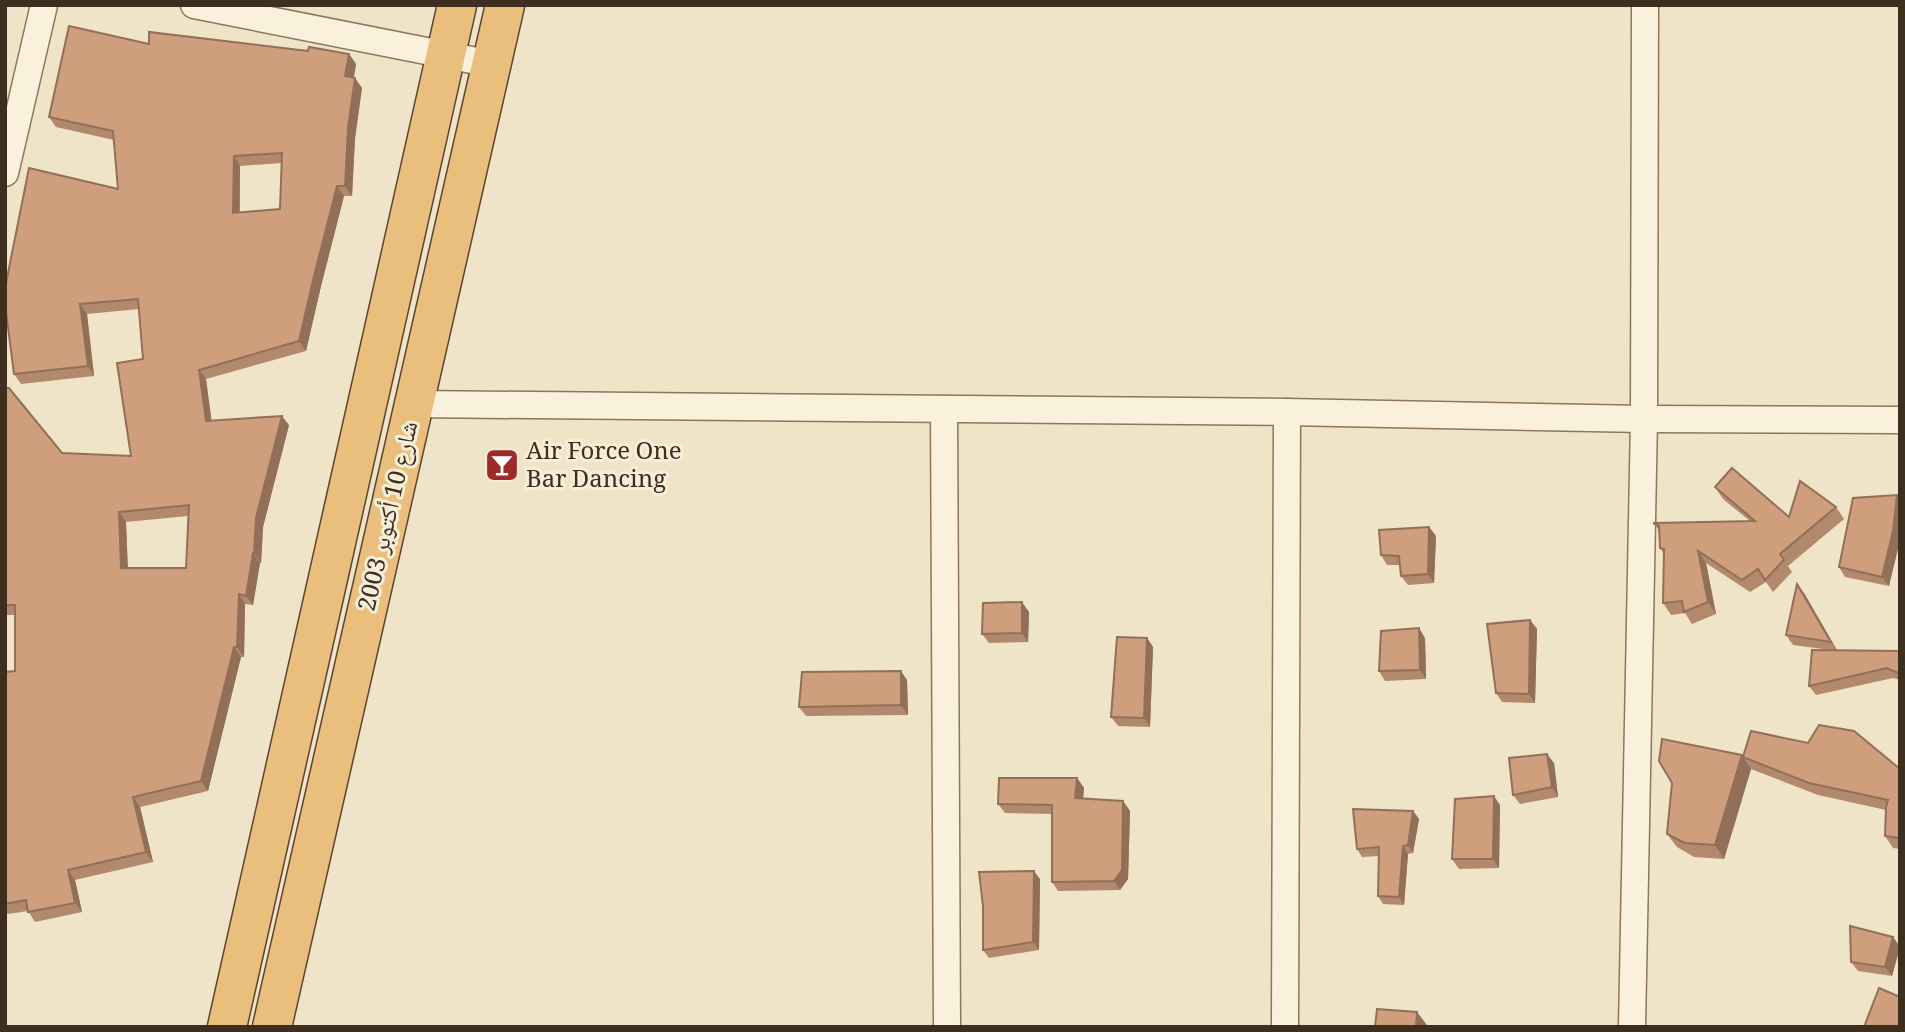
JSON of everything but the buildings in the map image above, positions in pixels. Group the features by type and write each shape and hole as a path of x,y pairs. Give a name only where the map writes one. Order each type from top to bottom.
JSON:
{"highway":[{"name":"شارع 10 أكتوبر 2003","path":"227,1027 457,5"},
{"name":"شارع 10 أكتوبر 2003","path":"272,1027 505,5"}],"street":[{"path":"5,173 44,5"},
{"path":"194,5 492,64"},
{"path":"1632,1027 1644,419 1645,5"},
{"path":"414,404 1900,421"},
{"path":"944,409 947,1027"},
{"path":"1285,1027 1287,412"}],"place":[{"name":"Air Force One Bar Dancing","path":"502,465"}]}
